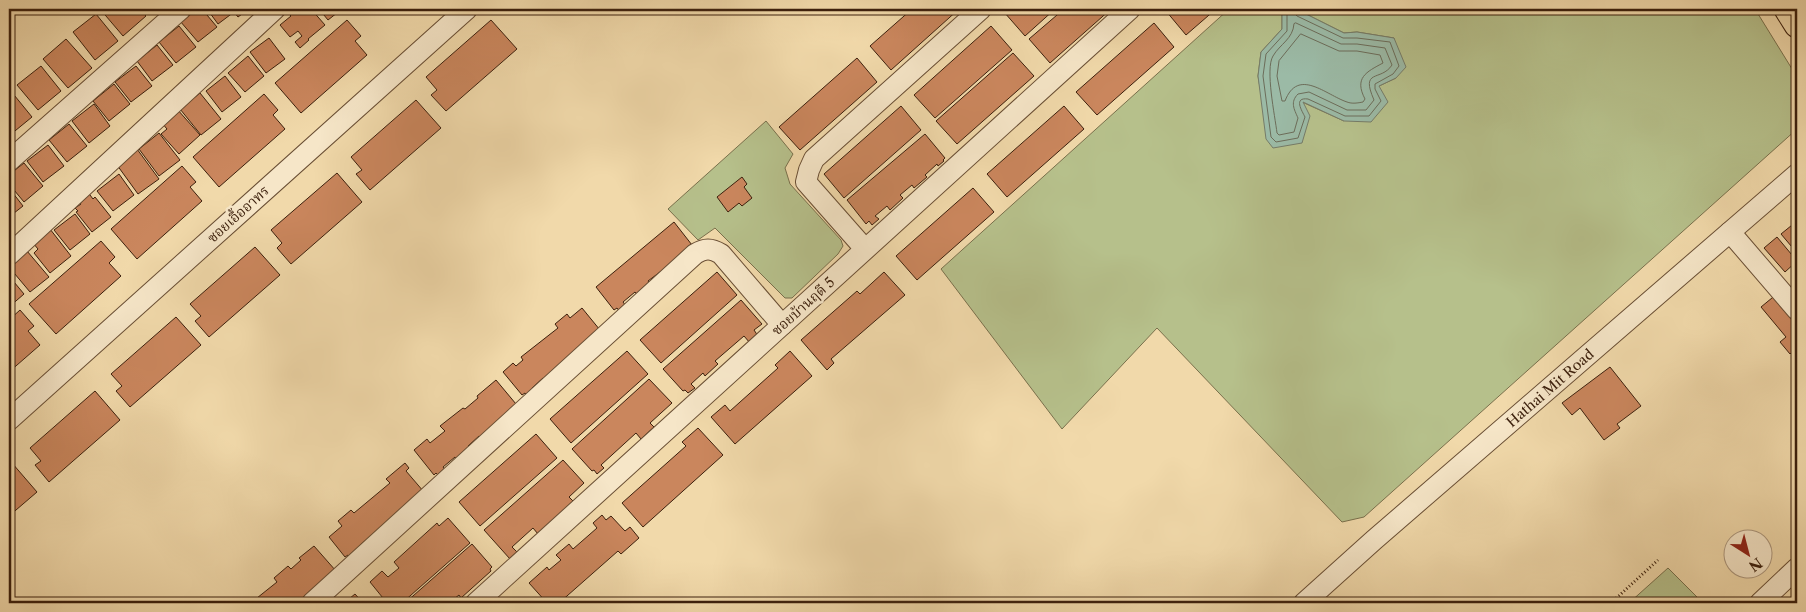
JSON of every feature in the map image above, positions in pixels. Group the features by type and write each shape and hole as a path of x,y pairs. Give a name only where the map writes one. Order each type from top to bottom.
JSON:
{"main road":[{"path":"1787,9 1797,25"}],"street":[{"path":"9,161 181,9"},
{"path":"9,256 276,9"},
{"name":"ซอยเอื้ออาทร","path":"9,420 467,9"},
{"path":"865,249 806,182 814,158 981,9"},
{"name":"ซอยบ้านฤดี 5","path":"476,603 1130,9"},
{"name":"Hathai Mit Road","path":"1304,603 1374,540 1730,232 1794,184"},
{"path":"1730,232 1797,310"},
{"path":"312,603 695,254 703,250 712,249 721,254 782,324"},
{"path":"1760,603 1797,568"}],"path":[{"path":"1611,603 1658,560"}],"green space":[{"path":"1229,9 1282,9 1282,29 1261,52 1258,76 1263,105 1302,102 1344,121 1379,86 1396,78 1394,38 1357,32 1344,33 1296,9 1755,9 1797,77 1797,129 1364,517 1342,522 1157,328 1062,429 941,269"},
{"path":"766,121 793,154 785,168 790,184 841,240 843,246 838,254 792,298 785,298 715,228 698,240 668,209"},
{"path":"1668,568 1703,603 1629,603"}],"water":[{"path":"1282,9 1296,9 1344,33 1357,32 1394,38 1406,67 1396,78 1379,86 1388,102 1371,122 1344,121 1303,102 1310,116 1302,143 1273,148 1266,139 1258,76 1261,52 1282,29"}],"building":[{"path":"100,9 139,9 146,16 123,36"},
{"path":"196,9 202,9 217,27 198,42 180,21"},
{"path":"207,9 245,9 246,11 238,17 234,12 218,24"},
{"path":"289,9 311,9 325,25 300,48 295,42 302,36 298,31 290,37 280,25 291,16 286,11"},
{"path":"319,9 342,9 328,20"},
{"path":"912,9 959,9 891,70 870,46"},
{"path":"1008,9 1055,9 1025,36 1004,12"},
{"path":"1064,9 1111,9 1050,63 1029,39"},
{"path":"1168,9 1216,9 1186,35 1166,11"},
{"path":"96,14 118,41 95,60 73,32"},
{"path":"347,20 361,36 355,41 367,55 301,113 275,83"},
{"path":"491,20 517,49 446,111 431,95 437,90 426,77"},
{"path":"1154,23 1174,47 1097,115 1076,92"},
{"path":"179,26 196,47 176,63 159,42"},
{"path":"991,26 1012,50 935,118 914,95"},
{"path":"269,38 285,59 266,73 250,52"},
{"path":"66,39 92,68 68,88 43,59"},
{"path":"157,45 173,65 152,81 137,61"},
{"path":"1013,53 1034,76 957,144 936,121"},
{"path":"248,56 264,76 245,92 228,73"},
{"path":"857,58 877,82 800,150 779,127"},
{"path":"41,66 61,91 38,110 17,85"},
{"path":"136,66 152,86 131,102 115,82"},
{"path":"225,76 241,97 222,112 206,91"},
{"path":"114,84 130,104 109,121 93,101"},
{"path":"10,90 32,117 10,135 9,92"},
{"path":"200,93 221,119 201,135 180,109"},
{"path":"264,94 278,110 273,115 285,129 219,187 193,157"},
{"path":"416,100 441,128 370,190 356,174 362,170 351,157"},
{"path":"94,104 110,126 89,143 72,121"},
{"path":"901,106 921,130 844,198 824,174"},
{"path":"1064,106 1084,129 1007,197 987,174"},
{"path":"177,109 200,135 179,154 161,134 167,129 162,123"},
{"path":"69,124 87,146 67,162 49,140"},
{"path":"159,133 180,160 159,176 139,149"},
{"path":"925,134 945,158 944,161 938,166 937,164 925,175 927,177 914,188 912,185 900,195 903,198 890,210 887,206 875,216 879,219 872,225 869,221 866,224 847,200"},
{"path":"48,145 64,166 43,182 27,161"},
{"path":"137,149 159,179 138,194 117,165"},
{"path":"24,163 43,186 24,202 9,184 9,181 14,178 10,174"},
{"path":"182,166 196,182 190,187 202,201 137,259 111,229"},
{"path":"337,173 362,202 291,264 277,248 282,243 271,230"},
{"path":"119,174 134,195 113,211 97,191"},
{"path":"742,177 747,184 744,187 752,198 742,206 739,203 728,212 717,197"},
{"path":"9,188 23,206 9,217"},
{"path":"973,188 994,212 917,280 896,256"},
{"path":"87,191 93,199 95,197 111,217 92,232 75,208 81,204 77,199"},
{"path":"75,214 90,234 70,250 54,230"},
{"path":"1797,221 1797,253 1781,234"},
{"path":"674,222 692,245 662,275 660,272 648,281 651,285 638,296 635,292 623,302 626,306 620,312 617,308 614,310 596,287"},
{"path":"50,229 71,256 50,273 34,253 38,249 33,243"},
{"path":"1777,237 1797,261 1785,272 1764,248"},
{"path":"101,241 115,257 109,263 121,276 56,334 29,304"},
{"path":"255,247 280,275 209,337 195,321 201,316 190,304"},
{"path":"27,251 49,277 30,292 9,267"},
{"path":"717,272 737,295 661,363 640,340"},
{"path":"884,272 905,295 831,359 834,363 827,370 801,340 857,291 860,294"},
{"path":"9,276 24,294 9,307"},
{"path":"1778,293 1797,317 1797,347 1790,354 1780,342 1786,337 1761,307"},
{"path":"741,300 762,324 754,330 758,336 750,343 744,336 715,361 718,364 705,376 703,373 691,384 695,388 688,393 685,390 683,391 663,369"},
{"path":"582,308 600,330 546,381 543,378 532,388 535,392 528,397 525,393 522,395 503,372 513,363 516,366 523,360 521,357 558,328 555,324 567,314 570,318"},
{"path":"20,310 34,326 28,331 40,345 9,372 9,320"},
{"path":"176,317 201,345 130,407 116,391 122,386 111,374"},
{"path":"627,351 648,374 571,443 550,419"},
{"path":"790,351 812,376 735,444 711,417 725,405 730,411 778,368 775,365"},
{"path":"1610,367 1641,406 1617,424 1620,428 1604,440 1580,408 1572,415 1562,403"},
{"path":"649,379 672,403 650,423 654,427 641,439 636,433 601,465 604,468 597,474 572,449"},
{"path":"496,380 521,410 482,439 479,436 468,446 471,449 457,460 455,457 443,467 446,471 439,476 436,473 434,475 414,450 427,439 430,443 445,431 440,426 463,408 465,409"},
{"path":"95,391 120,420 49,482 35,465 41,461 30,448"},
{"path":"698,428 723,455 643,527 622,503 686,446 682,442"},
{"path":"536,434 557,458 480,526 459,502"},
{"path":"563,460 584,483 569,497 574,502 538,534 533,528 512,547 517,552 510,559 484,530"},
{"path":"12,463 37,492 9,516 9,466"},
{"path":"405,463 409,468 406,471 424,492 369,543 366,540 355,550 358,554 351,559 348,555 345,557 329,537 342,526 338,521 351,510 354,513 390,483 386,479"},
{"path":"602,515 606,520 611,516 625,531 630,527 639,538 621,554 618,551 559,603 547,603 529,583 547,567 549,570 561,560 556,555 569,544 573,549 597,528 593,523"},
{"path":"448,518 470,543 402,603 387,603 370,582 382,571 388,577 399,568 394,562 437,523 439,526"},
{"path":"472,544 492,567 491,571 461,598 459,595 449,603 405,603"},
{"path":"314,546 336,571 305,601 303,598 296,603 249,603 277,582 274,578 288,566 291,569 301,560 299,558"},
{"path":"355,594 363,603 344,603"}]}
